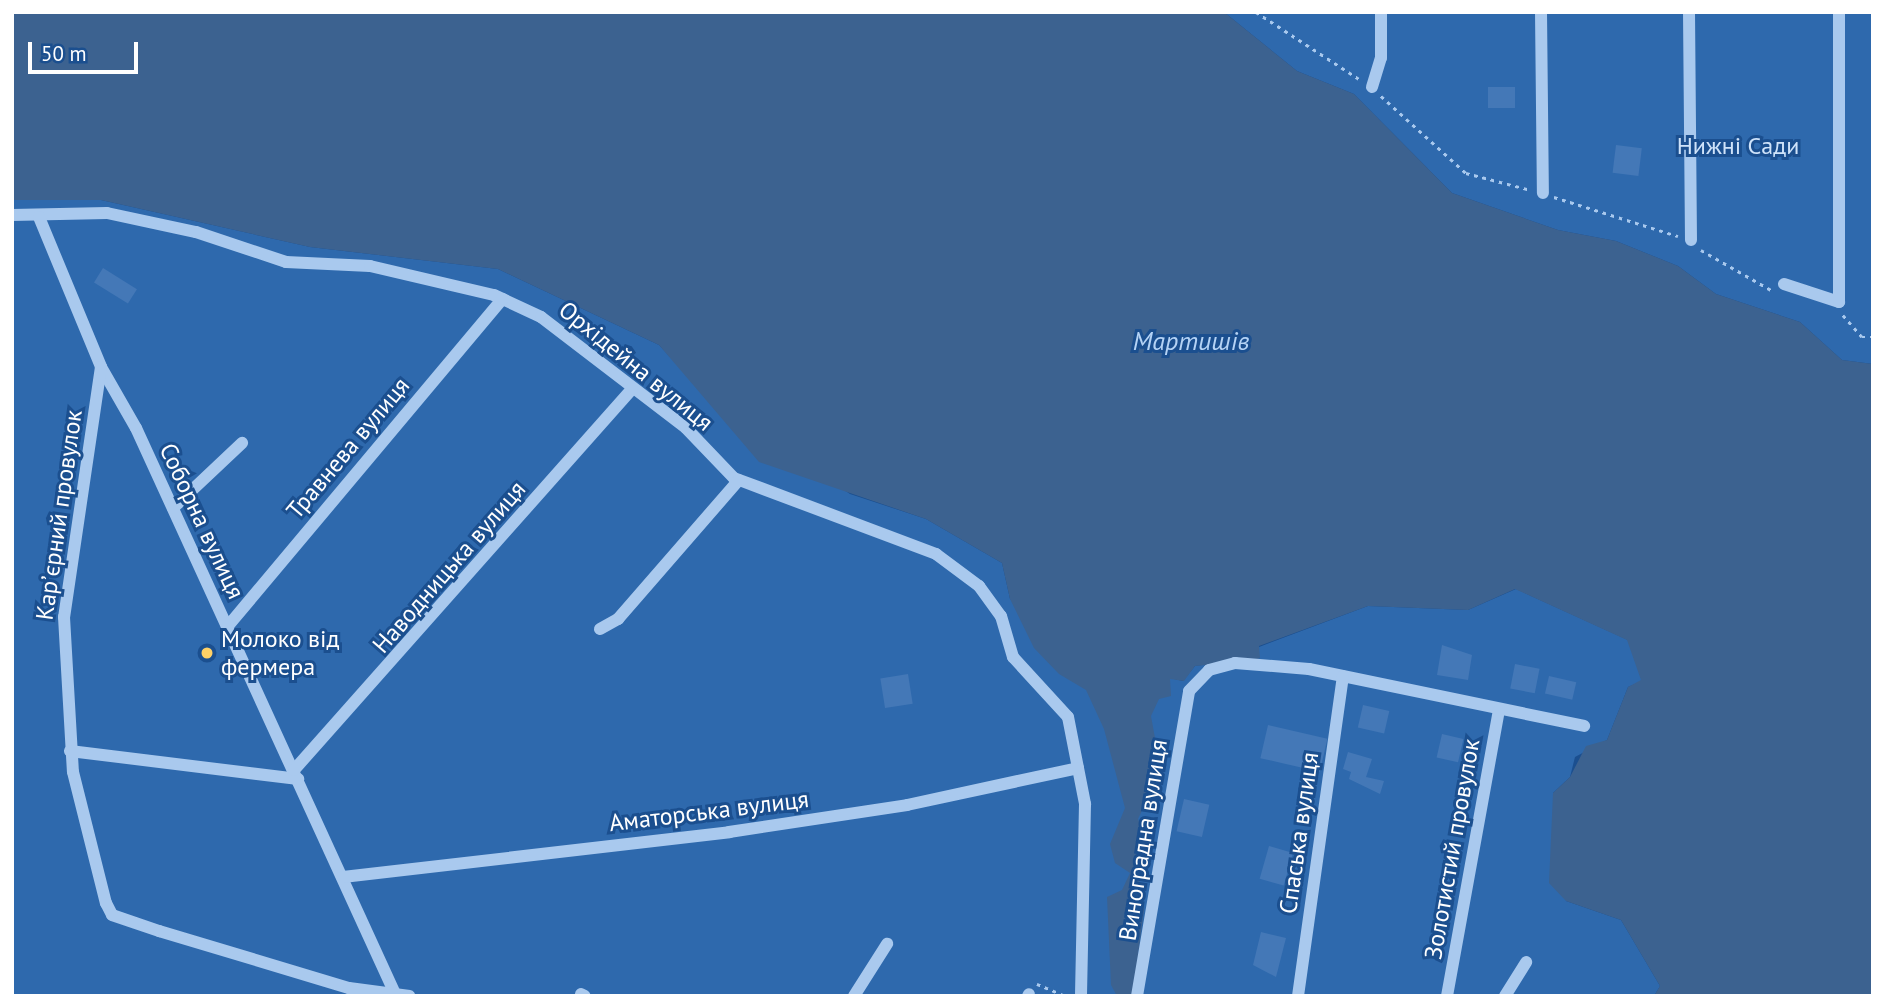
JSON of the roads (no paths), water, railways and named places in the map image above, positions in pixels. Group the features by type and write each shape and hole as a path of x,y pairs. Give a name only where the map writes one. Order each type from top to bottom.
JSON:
{"street":[{"path":"1372,87 1381,58 1381,12"},
{"path":"1541,12 1543,193"},
{"path":"1689,12 1691,240"},
{"path":"1784,284 1839,302 1839,12"},
{"name":"Орхідейна вулиця","path":"12,215 39,217 107,213 196,232 286,262 370,266 502,299 541,317 686,428 739,480 936,554 979,586 1001,616 1013,657 1068,717 1085,804 1081,996"},
{"name":"Соборна вулиця","path":"39,217 101,367 173,508 343,877 401,995"},
{"name":"Травнева вулиця","path":"228,626 502,299"},
{"name":"Карʼєрний провулок","path":"101,367 64,617 70,751 112,915 349,988 401,995"},
{"name":"Наводницька вулиця","path":"296,774 632,389"},
{"path":"173,508 242,443"},
{"path":"600,629 618,618 739,480"},
{"name":"Виноградна вулиця","path":"1137,996 1189,691 1209,670 1235,663 1343,676"},
{"path":"1343,676 1584,726"},
{"name":"Спаська вулиця","path":"1298,996 1343,676"},
{"name":"Золотистий провулок","path":"1447,996 1499,710"},
{"path":"70,751 296,774"},
{"name":"Аматорська вулиця","path":"343,877 729,832 907,805 1078,768"},
{"path":"854,996 887,944"},
{"path":"1506,996 1526,962"}],"water":[{"name":"Мартишів","path":"12,12 1224,12 1297,71 1354,94 1452,193 1558,230 1616,241 1678,266 1716,294 1800,322 1842,360 1873,364 1873,996 1654,996 1660,986 1621,920 1566,901 1549,883 1553,793 1570,777 1586,746 1607,740 1628,687 1641,680 1627,640 1515,589 1468,610 1368,606 1259,646 1260,658 1252,661 1195,666 1184,681 1170,679 1171,696 1159,699 1151,716 1161,771 1138,819 1148,842 1136,860 1144,910 1133,994 1117,996 1111,985 1107,897 1122,890 1130,873 1115,863 1110,844 1125,808 1104,729 1086,690 1059,674 1034,648 1010,599 1002,563 926,519 759,462 659,345 498,269 310,247 101,200 12,200"}],"place":[{"name":"Молоко від фермера","path":"207,653"}],"park label":[{"name":"Нижні Сади","path":"1738,146"}]}
